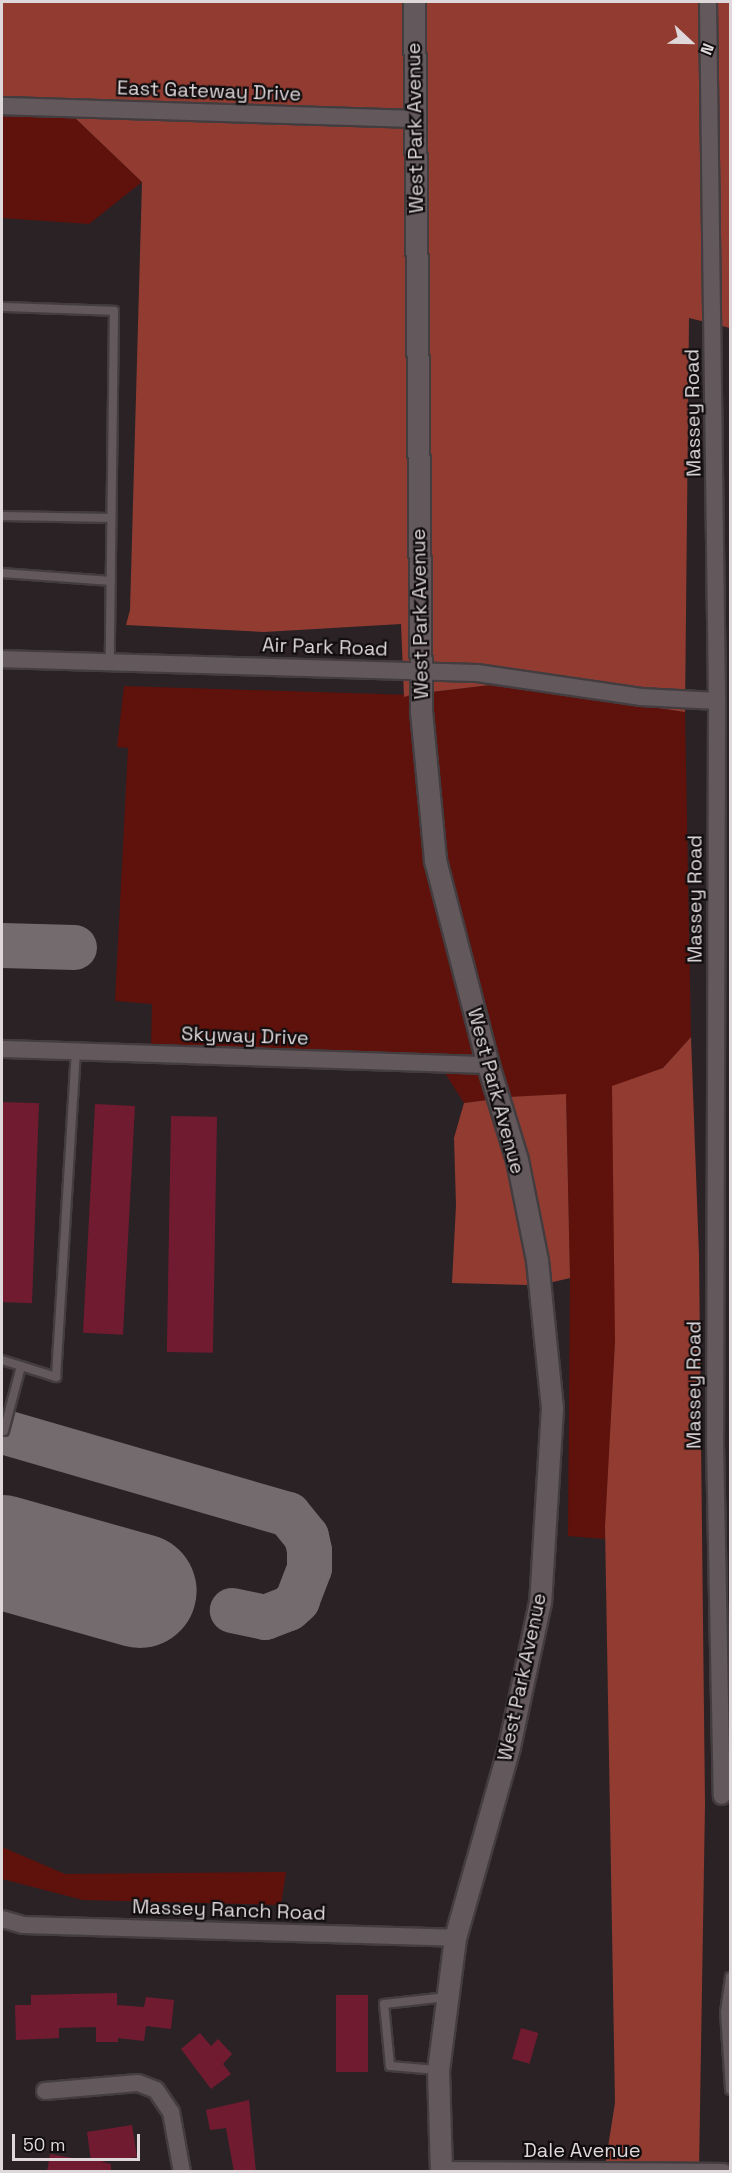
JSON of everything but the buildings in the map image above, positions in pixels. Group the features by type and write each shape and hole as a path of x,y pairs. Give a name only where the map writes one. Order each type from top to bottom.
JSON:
{"street":[{"name":"West Park Avenue","path":"414,2 421,671 435,860 488,1065 517,1160 537,1260 552,1408 540,1602 508,1748 455,1938 438,2070 441,2171"},
{"name":"Massey Road","path":"708,2 723,1442 722,1796"},
{"name":"East Gateway Drive","path":"2,106 416,118"},
{"path":"713,368 730,373"},
{"name":"Air Park Road","path":"2,659 477,673 641,697 717,701"},
{"name":"Skyway Drive","path":"2,1049 488,1065"},
{"name":"Massey Ranch Road","path":"2,1919 24,1925 455,1938"},
{"path":"45,2091 138,2083 156,2090 171,2112 183,2172"},
{"name":"Dale Avenue","path":"441,2171 723,2172"}],"lane":[{"path":"2,307 114,311 110,662"},
{"path":"2,516 111,518"},
{"path":"2,573 111,581"},
{"path":"2,1360 56,1377 76,1051"},
{"path":"4,1431 21,1366"},
{"path":"730,1977 725,2012 730,2090"},
{"path":"438,2070 390,2066 384,2004 448,1997"}],"shaded area":[{"path":"2,2 404,2 411,695 404,697 401,624 264,632 126,625 130,610 142,182 73,116 2,113"},
{"path":"423,2 730,2 730,328 689,318 685,712 499,684 431,692"},
{"path":"2,113 73,116 142,182 89,224 2,218"},
{"path":"499,684 685,712 691,1037 663,1068 618,1085 615,1342 605,1539 568,1536 570,1278 566,1095 507,1097 445,859 431,692"},
{"path":"124,686 411,695 488,1100 464,1103 433,1054 151,1050 152,1004 115,1001 128,748 117,747"},
{"path":"691,1037 699,1256 705,1804 699,2171 604,2172 615,2103 605,1527 615,1342 612,1086 663,1068"},
{"path":"566,1094 570,1278 549,1283 507,1097"},
{"path":"488,1100 507,1162 530,1285 452,1283 456,1205 454,1138 464,1103"},
{"path":"2,1847 65,1874 286,1872 281,1905 83,1900 2,1879"}],"taxiway":[{"path":"2,945 74,947"},
{"path":"2,1431 288,1514 306,1536 309,1550 309,1568 297,1600 288,1608 265,1617 232,1610"}],"runway":[{"path":"2,1552 140,1591"}]}
